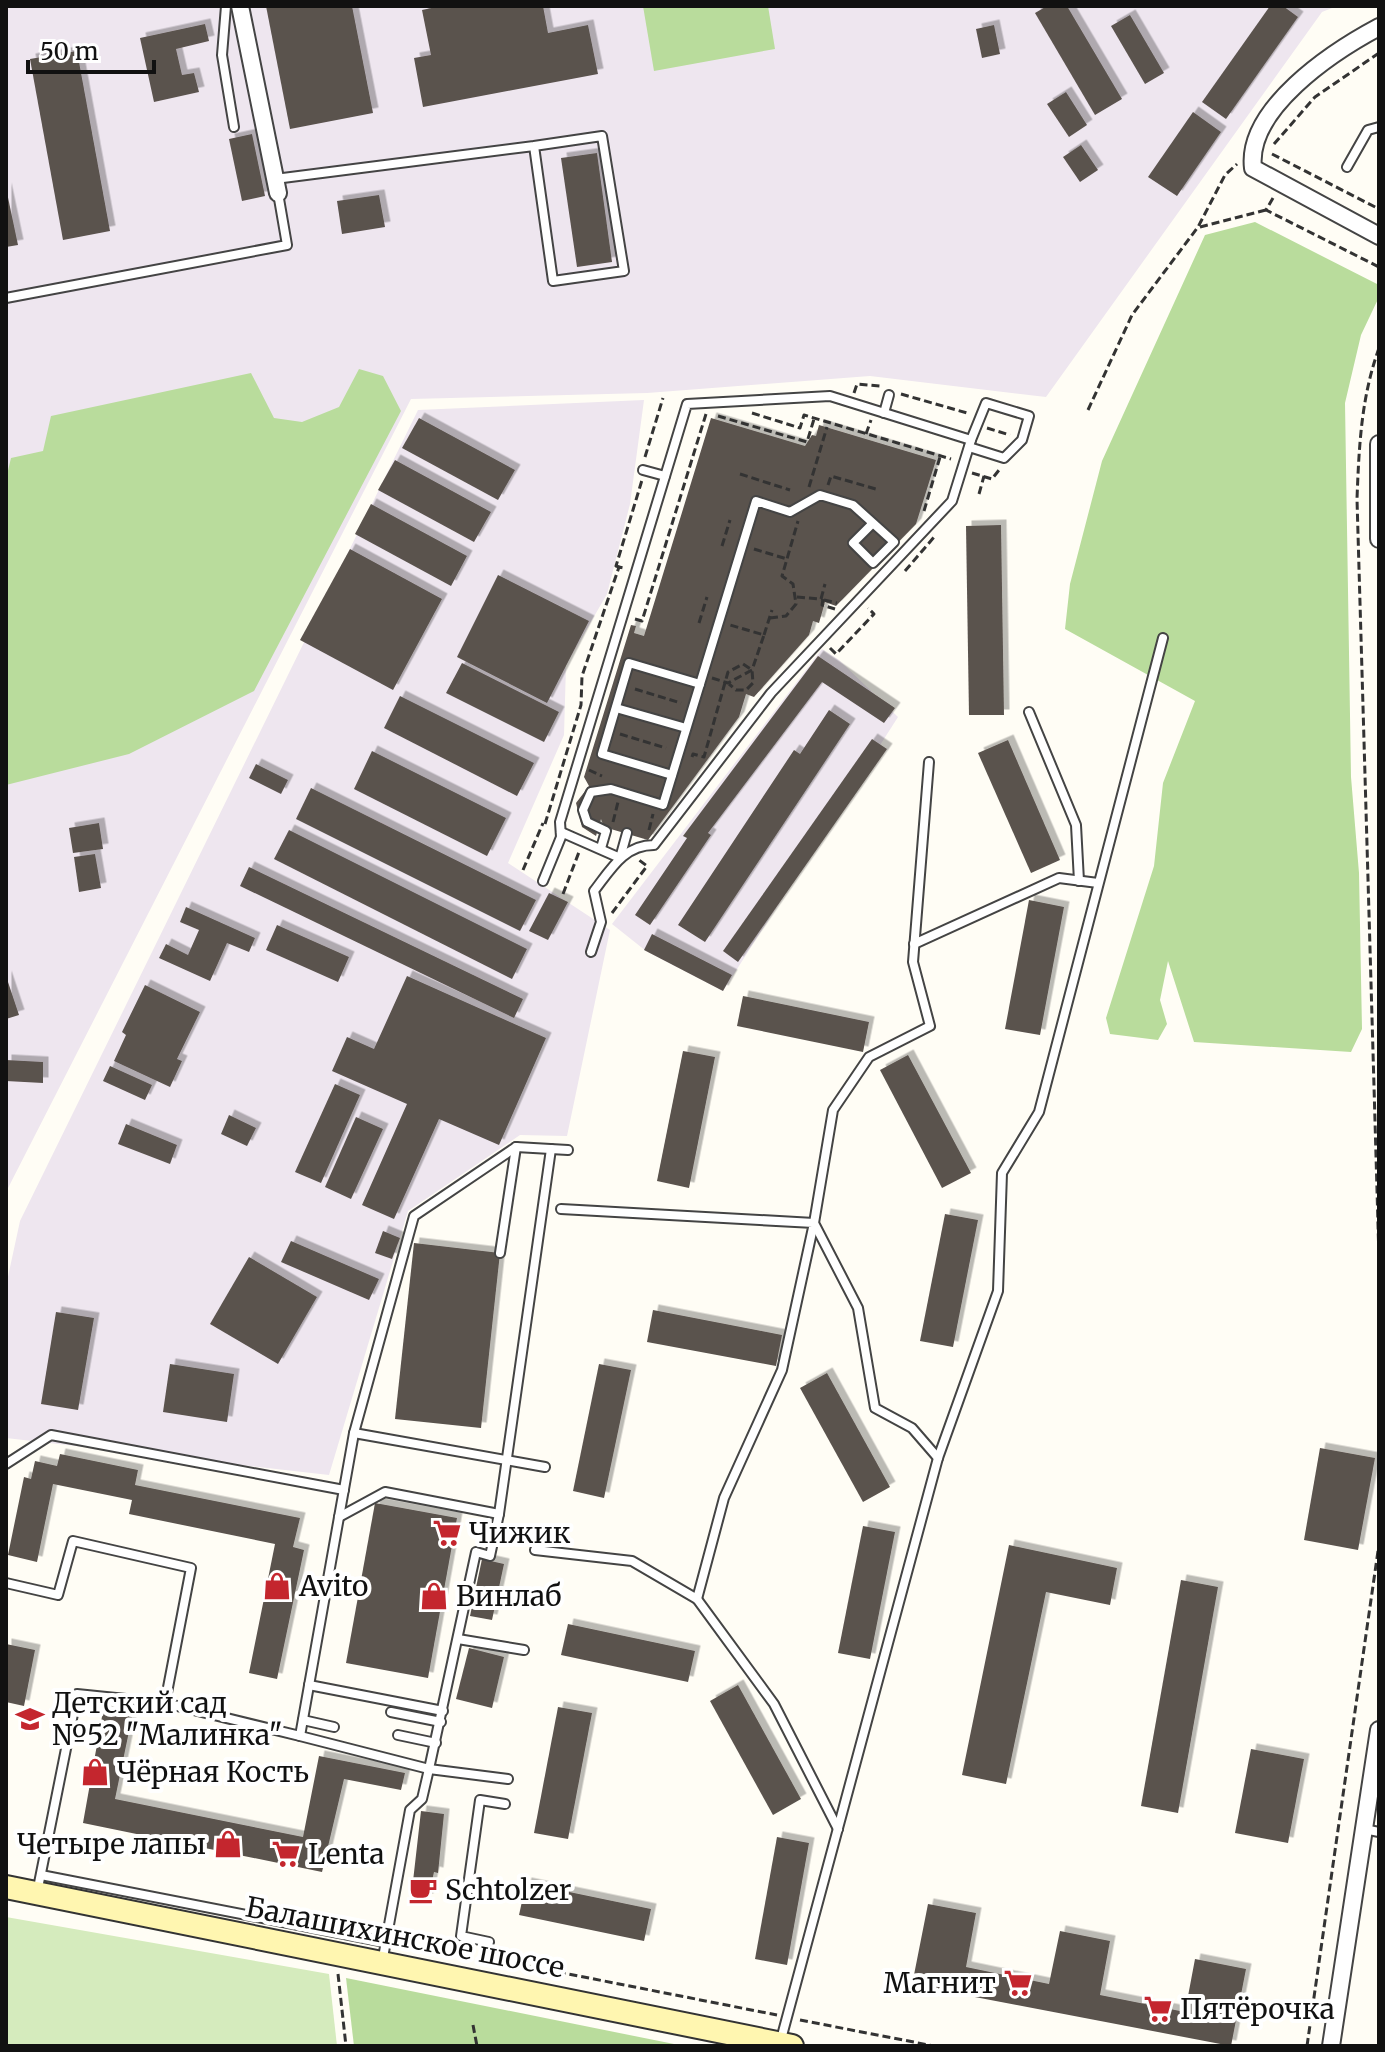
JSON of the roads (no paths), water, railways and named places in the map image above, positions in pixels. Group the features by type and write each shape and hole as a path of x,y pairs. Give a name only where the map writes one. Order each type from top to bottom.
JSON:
{"main road":[{"name":"Балашихинское шоссе","path":"6,1887 39,1884 338,1955 384,1953 786,2045"}],"street":[{"path":"240,6 276,186"},
{"path":"1379,27 1348,44 1297,86 1260,124 1251,150 1253,168 1379,236"},
{"path":"1379,444 1379,539"},
{"path":"1331,2046 1372,1830 1379,1730"}],"lane":[{"path":"226,6 222,55 234,127"},
{"path":"1347,167 1368,130 1379,127"},
{"path":"6,298 287,245 276,186 534,146 602,136 624,271 553,281 534,146"},
{"path":"884,413 894,394"},
{"path":"543,881 687,404 830,396 968,442 1004,458 1022,439 1029,416 986,403 968,442 952,501 771,693 654,845 636,845 620,858 594,891 601,922 591,952"},
{"path":"643,470 665,476"},
{"path":"601,848 606,831 587,822 583,810 591,792 611,789 663,805 756,501 790,512 824,496 853,505 873,523 894,542 873,563 853,543 873,523"},
{"path":"786,2045 787,2017 938,1458 998,1291 1002,1173 1039,1112 1163,638"},
{"path":"672,775 602,754 629,663 701,679"},
{"path":"616,708 686,728"},
{"path":"1029,712 1076,825 1079,881"},
{"path":"697,1599 724,1498 782,1370 814,1223 833,1110 869,1057 930,1026 913,962 929,762"},
{"path":"557,830 620,858"},
{"path":"620,858 626,830"},
{"path":"914,944 1059,878 1098,883"},
{"path":"500,1253 516,1147"},
{"path":"300,1736 354,1433 414,1216 516,1147 568,1150"},
{"path":"508,1779 429,1769 165,1703 77,1694 39,1884 384,1953 410,1810 422,1799 429,1769 441,1722 476,1552 490,1556 499,1514 551,1149"},
{"path":"561,1209 814,1223"},
{"path":"814,1223 858,1308 875,1408 912,1428 938,1458"},
{"path":"354,1433 545,1467"},
{"path":"6,1464 51,1435 344,1490"},
{"path":"339,1517 385,1492 499,1514"},
{"path":"6,1583 58,1595 73,1541 191,1568 165,1703"},
{"path":"535,1550 632,1561 697,1599 774,1704 838,1829"},
{"path":"458,1639 524,1650"},
{"path":"309,1685 443,1711"},
{"path":"391,1712 441,1722"},
{"path":"303,1720 334,1727"},
{"path":"398,1735 436,1743"},
{"path":"489,1942 461,1936 480,1800 505,1804"}],"place":[{"name":"Чижик","path":"447,1533"},
{"name":"Avito","path":"277,1586"},
{"name":"Винлаб","path":"434,1596"},
{"name":"Детский сад №52 \"Малинка\"","path":"30,1719"},
{"name":"Чёрная Кость","path":"95,1772"},
{"name":"Четыре лапы","path":"228,1844"},
{"name":"Lenta","path":"286,1854"},
{"name":"Schtolzer","path":"423,1890"},
{"name":"Магнит","path":"1018,1983"},
{"name":"Пятёрочка","path":"1158,2009"}]}
